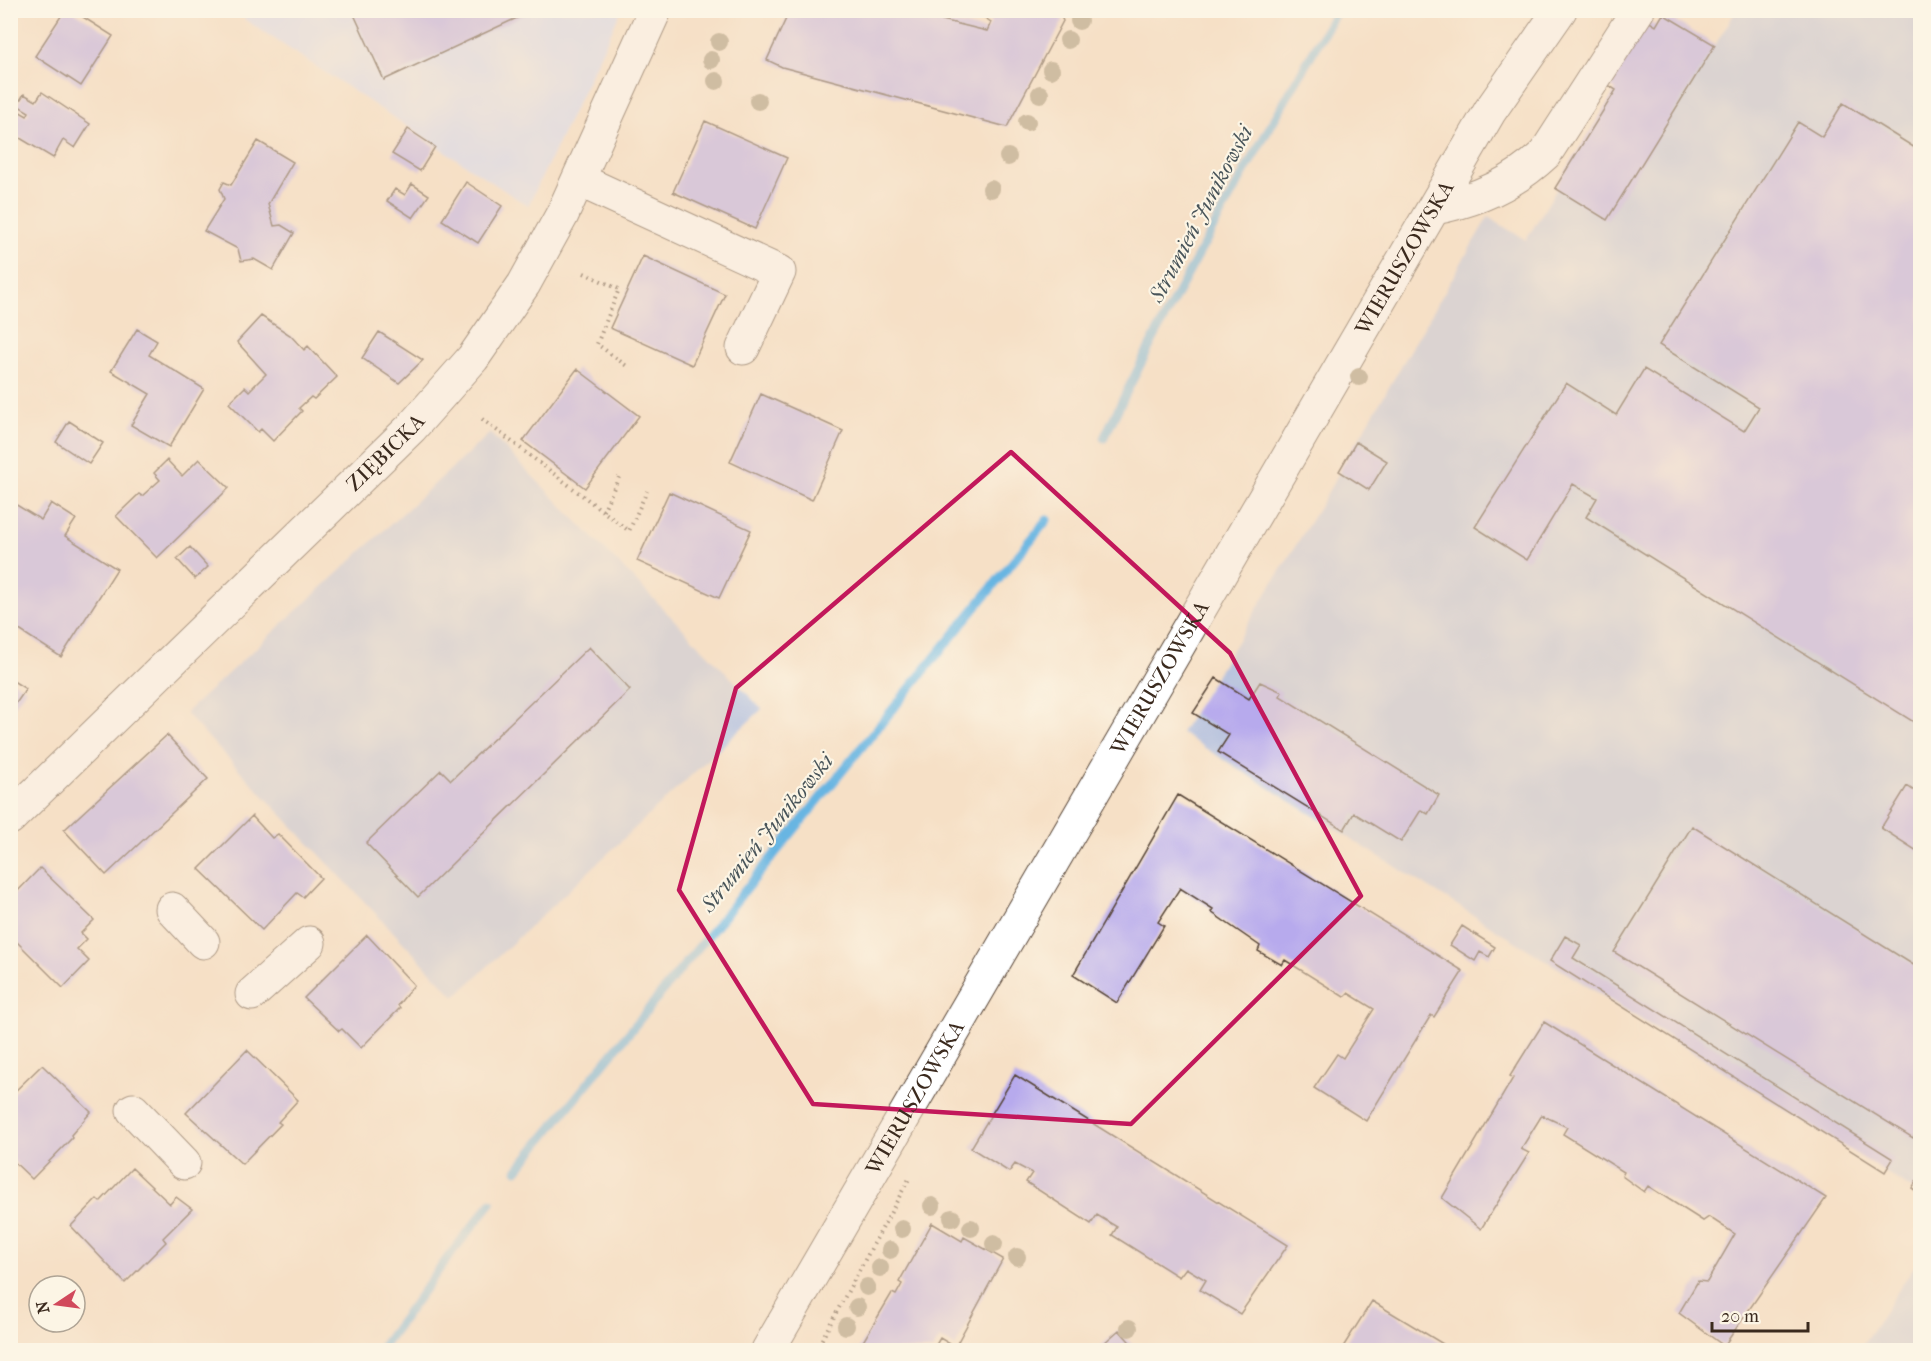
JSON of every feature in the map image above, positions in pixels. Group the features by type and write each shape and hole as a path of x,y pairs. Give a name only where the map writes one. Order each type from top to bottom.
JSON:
{"street":[{"name":"ZIĘBICKA","path":"10,818 411,428 473,358 524,284 579,180 655,10"},
{"name":"WIERUSZOWSKA","path":"768,1350 1490,111 1560,10"},
{"path":"1434,208 1466,201 1524,174 1545,154 1638,10"},
{"path":"579,180 779,272 743,348"},
{"path":"172,909 203,942"},
{"path":"252,994 309,942"},
{"path":"133,1110 184,1163"}],"path":[{"path":"584,273 619,289 597,344 628,367"},
{"path":"482,419 629,531 647,491"},
{"path":"603,511 620,475"},
{"path":"816,1350 911,1175"}],"highlighted area":[{"path":"1011,452 1230,653 1361,896 1131,1124 813,1104 679,890 736,688"}],"shaded area":[{"path":"250,10 621,11 528,206 244,19"},
{"path":"1736,11 1920,11 1920,1194 1181,733 1318,509 1488,217 1526,240 1616,90 1648,21 1656,26 1663,14 1715,45"},
{"path":"490,433 762,709 455,997 185,713"},
{"path":"1920,1257 1920,1350 1858,1350 1871,1333"}],"building":[{"path":"65,10 72,10 113,36 81,86 35,56"},
{"path":"352,10 534,10 384,80"},
{"path":"790,10 927,10 943,15 942,20 987,31 991,22 985,18 987,10 1058,10 1063,21 1007,127 782,67 767,60"},
{"path":"1663,14 1715,45 1607,220 1555,188 1616,90 1608,85 1648,21 1656,26"},
{"path":"42,92 90,124 75,148 63,140 53,158 10,132 10,106 27,116 29,112 17,105 24,94 36,101"},
{"path":"1843,103 1920,151 1920,726 1586,517 1597,498 1573,484 1527,560 1475,527 1566,383 1616,415 1644,369 1744,431 1759,407 1659,345 1798,122 1822,137"},
{"path":"705,121 787,158 755,229 673,192"},
{"path":"408,129 435,147 420,171 392,154"},
{"path":"258,141 293,162 268,204 274,226 281,225 294,233 273,270 254,259 241,261 238,249 204,231 224,199 220,189 224,182 231,185"},
{"path":"466,182 502,206 478,243 442,220"},
{"path":"412,184 429,195 413,218 387,201 395,189 405,195"},
{"path":"643,256 725,294 692,365 610,328"},
{"path":"261,316 290,335 304,350 308,346 337,377 314,399 311,397 299,408 302,411 273,441 261,429 258,432 229,403 245,387 249,391 266,374 237,342"},
{"path":"137,329 157,341 149,355 204,389 169,447 131,425 150,394 111,371"},
{"path":"379,332 423,360 399,383 362,358"},
{"path":"577,369 639,416 585,488 523,441"},
{"path":"761,394 843,431 812,500 730,462"},
{"path":"69,421 103,443 89,464 56,442"},
{"path":"1356,442 1387,461 1369,490 1339,471"},
{"path":"199,459 229,488 157,558 116,516 139,494 142,496 160,480 154,473 167,460 182,476"},
{"path":"669,492 751,530 719,598 637,561"},
{"path":"10,501 41,520 51,503 76,519 65,536 117,569 61,657 10,624"},
{"path":"190,547 208,567 195,579 177,559"},
{"path":"589,647 630,690 418,897 366,843 441,770 451,780"},
{"path":"1216,678 1249,699 1260,682 1282,692 1280,696 1439,795 1428,814 1421,810 1401,842 1354,813 1344,830 1218,752 1229,735 1193,713"},
{"path":"10,679 26,689 10,712"},
{"path":"167,735 208,779 106,875 64,830"},
{"path":"1907,786 1920,795 1920,853 1881,828"},
{"path":"1178,795 1463,971 1434,1017 1431,1015 1366,1121 1314,1088 1337,1054 1343,1058 1374,1009 1348,993 1344,997 1285,960 1282,965 1258,951 1260,946 1211,912 1213,909 1180,888 1158,922 1164,926 1117,1003 1073,975"},
{"path":"252,816 272,838 278,834 321,878 303,897 297,893 262,930 199,869"},
{"path":"1692,826 1920,969 1920,1125 1913,1138 1614,952"},
{"path":"40,868 94,920 81,933 87,939 77,949 89,961 63,988 10,935 10,899"},
{"path":"1462,926 1495,947 1489,957 1480,952 1475,961 1450,945"},
{"path":"367,935 414,985 398,1005 400,1008 361,1048 304,998"},
{"path":"1565,936 1581,945 1573,958 1893,1159 1885,1172 1550,961"},
{"path":"1544,1022 1826,1198 1724,1346 1679,1313 1698,1281 1707,1282 1735,1234 1709,1217 1703,1221 1648,1186 1644,1192 1622,1176 1624,1172 1563,1134 1567,1127 1542,1115 1521,1149 1529,1153 1481,1229 1442,1198 1513,1078 1510,1076"},
{"path":"247,1050 298,1100 278,1122 281,1124 242,1164 186,1113"},
{"path":"42,1065 91,1112 71,1135 72,1138 32,1179 10,1158 10,1096"},
{"path":"1015,1075 1288,1245 1240,1314 1200,1290 1206,1280 1186,1268 1179,1277 1112,1235 1117,1227 1097,1215 1091,1224 1026,1182 1032,1173 1015,1164 1009,1172 971,1148"},
{"path":"132,1168 170,1204 176,1197 192,1209 163,1238 166,1242 125,1283 71,1226 97,1199 100,1202"},
{"path":"1920,1176 1920,1194 1912,1188"},
{"path":"932,1223 962,1241 964,1237 1003,1259 955,1347 940,1338 933,1350 858,1350 892,1293 896,1295 902,1284 899,1282"},
{"path":"1372,1301 1453,1350 1341,1350"},
{"path":"1119,1330 1137,1350 1096,1350"}],"waterway":[{"name":"Strumień Junikowski","path":"1104,438 1187,276 1337,10"},
{"name":"Strumień Junikowski","path":"517,1170 1047,520"},
{"name":"Strumień Junikowski","path":"380,1350 491,1203"}]}
